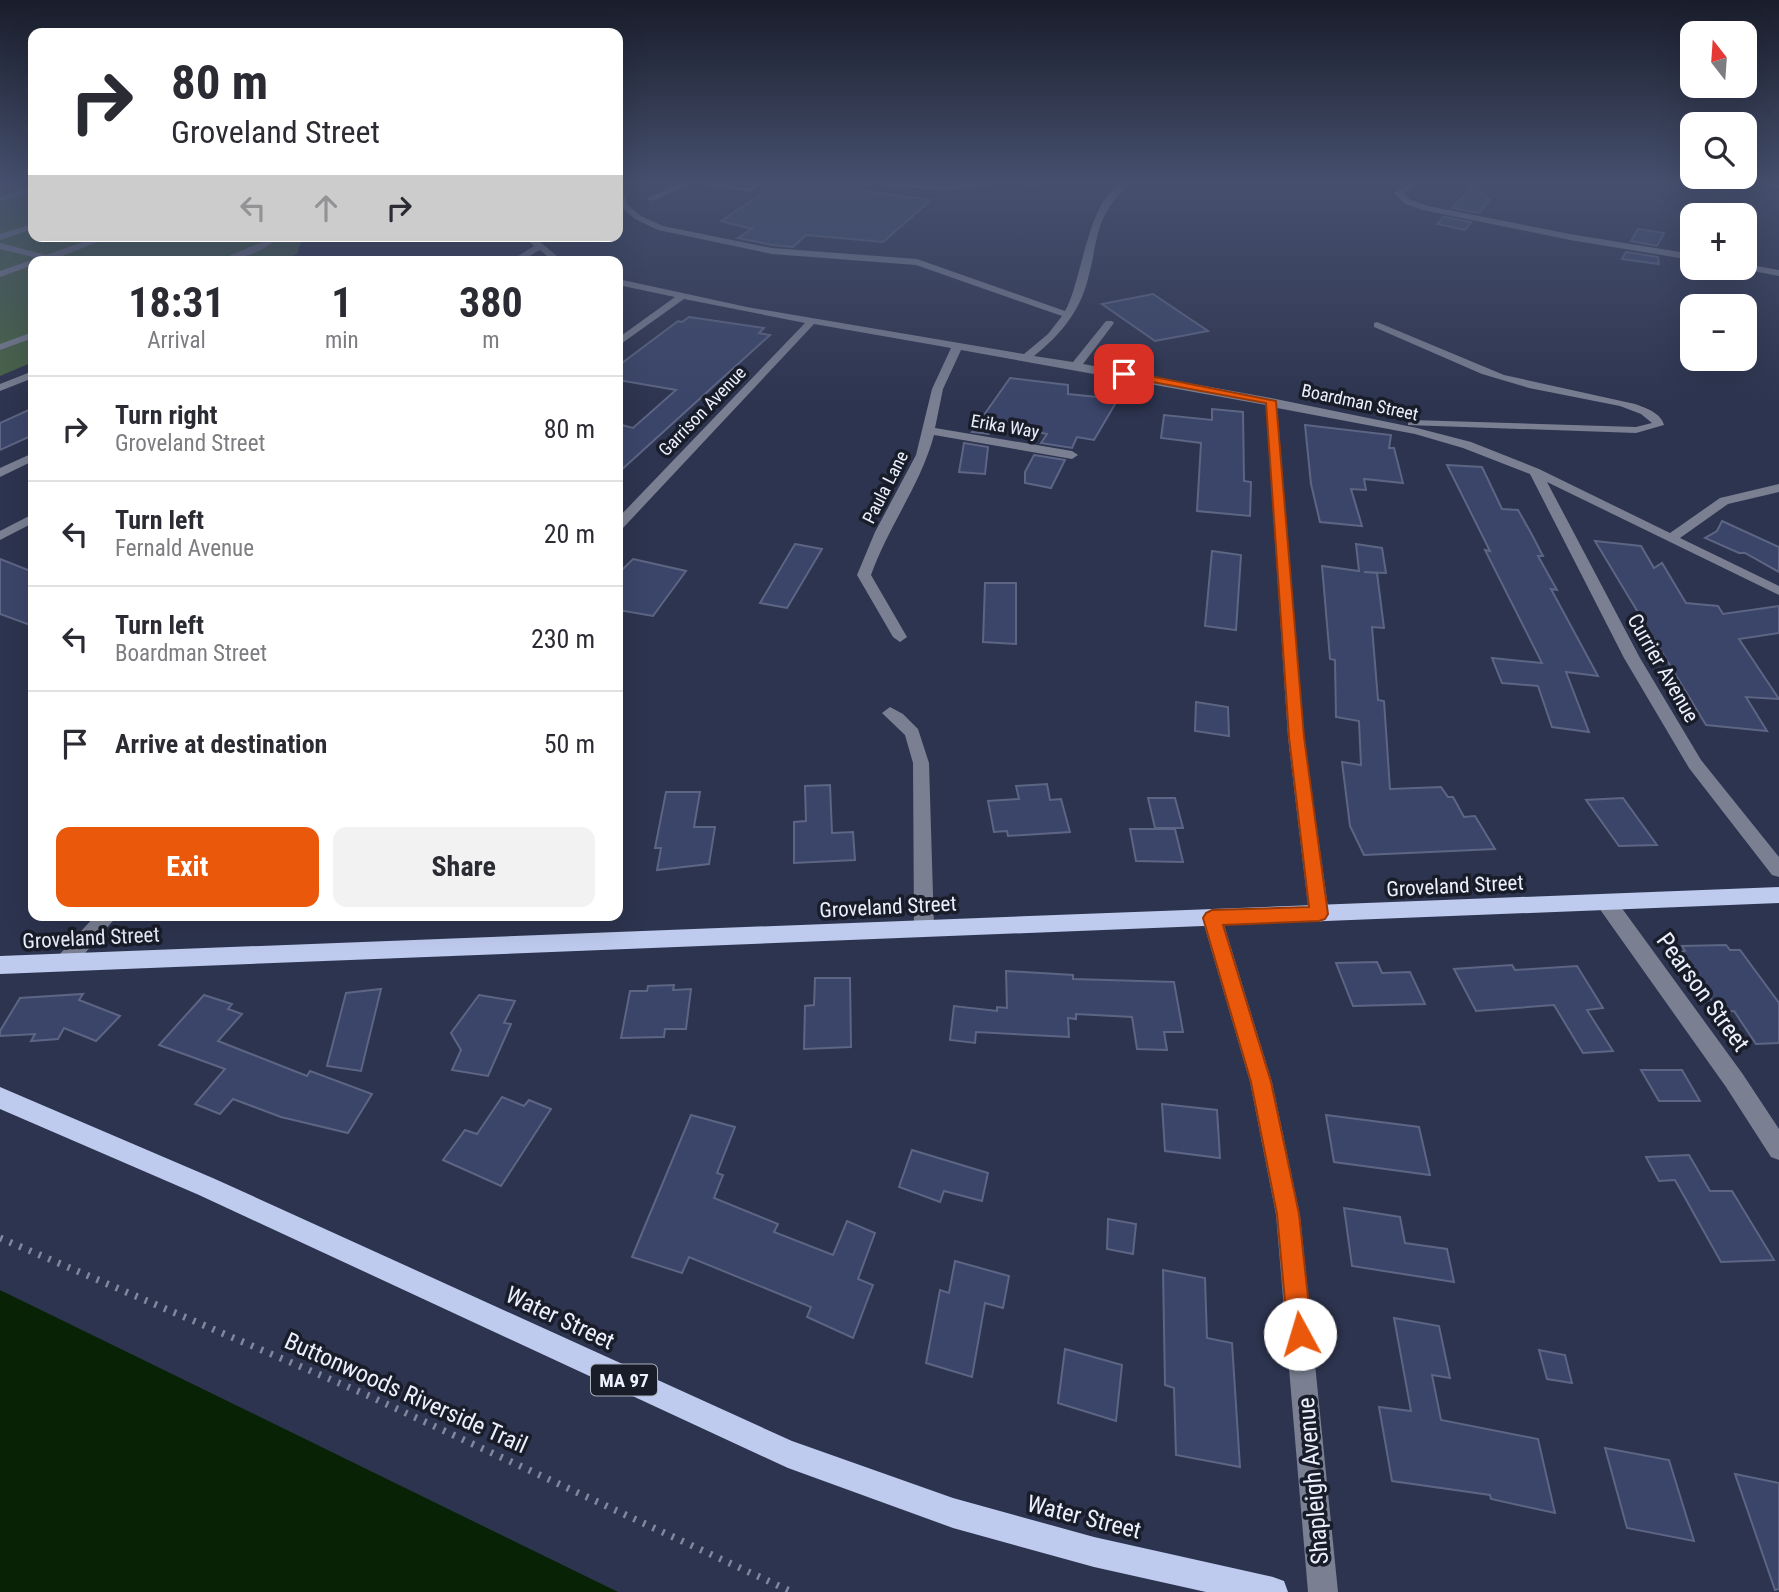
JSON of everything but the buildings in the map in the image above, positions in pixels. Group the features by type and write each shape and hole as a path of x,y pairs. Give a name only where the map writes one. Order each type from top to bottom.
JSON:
{"main road":[{"name":"Groveland Street","path":"0,965 1779,895"},
{"name":"Water Street","path":"0,1098 207,1186 788,1454 953,1513 1094,1552 1273,1592"}],"street":[{"path":"855,257 917,262 1067,315"},
{"path":"1025,358 1044,344 1067,315 1080,289 1089,257"},
{"path":"0,274 28,264"},
{"path":"1757,269 1779,273"},
{"name":"Boardman Street","path":"623,283 681,297 812,321 1271,401 1387,424 1455,442 1535,472 1779,591"},
{"path":"623,339 681,297"},
{"name":"Garrison Avenue","path":"623,520 812,321"},
{"path":"1076,366 1109,323"},
{"path":"1377,325 1503,378 1632,406 1652,415 1658,425 1636,430 1441,422 1387,424"},
{"path":"0,347 28,337"},
{"name":"Paula Lane","path":"900,637 864,575 871,555 918,464 931,431 936,396 943,373 957,347"},
{"path":"0,388 28,376"},
{"path":"1271,401 1296,737 1319,914"},
{"name":"Erika Way","path":"931,431 1072,455"},
{"path":"0,473 28,459"},
{"name":"Currier Avenue","path":"1535,472 1632,658 1695,764 1779,870"},
{"path":"1672,537 1724,501 1779,488"},
{"path":"2,532 28,520"},
{"path":"890,713 909,726 917,742 921,763 924,928"},
{"name":"Pearson Street","path":"1606,902 1734,1080 1779,1149"},
{"name":"Shapleigh Avenue","path":"1212,918 1261,1082 1288,1214 1323,1592"},
{"path":"66,961 103,921"}],"path":[{"name":"Buttonwoods Riverside Trail","path":"0,1238 367,1395 792,1592"}],"shaded area":[{"path":"0,257 28,257 28,364 0,376"},
{"path":"0,1290 618,1592 0,1592"}],"route":[{"path":"1124,374 1271,401 1296,737 1319,914 1212,918 1261,1082 1288,1214 1300,1334"}]}
